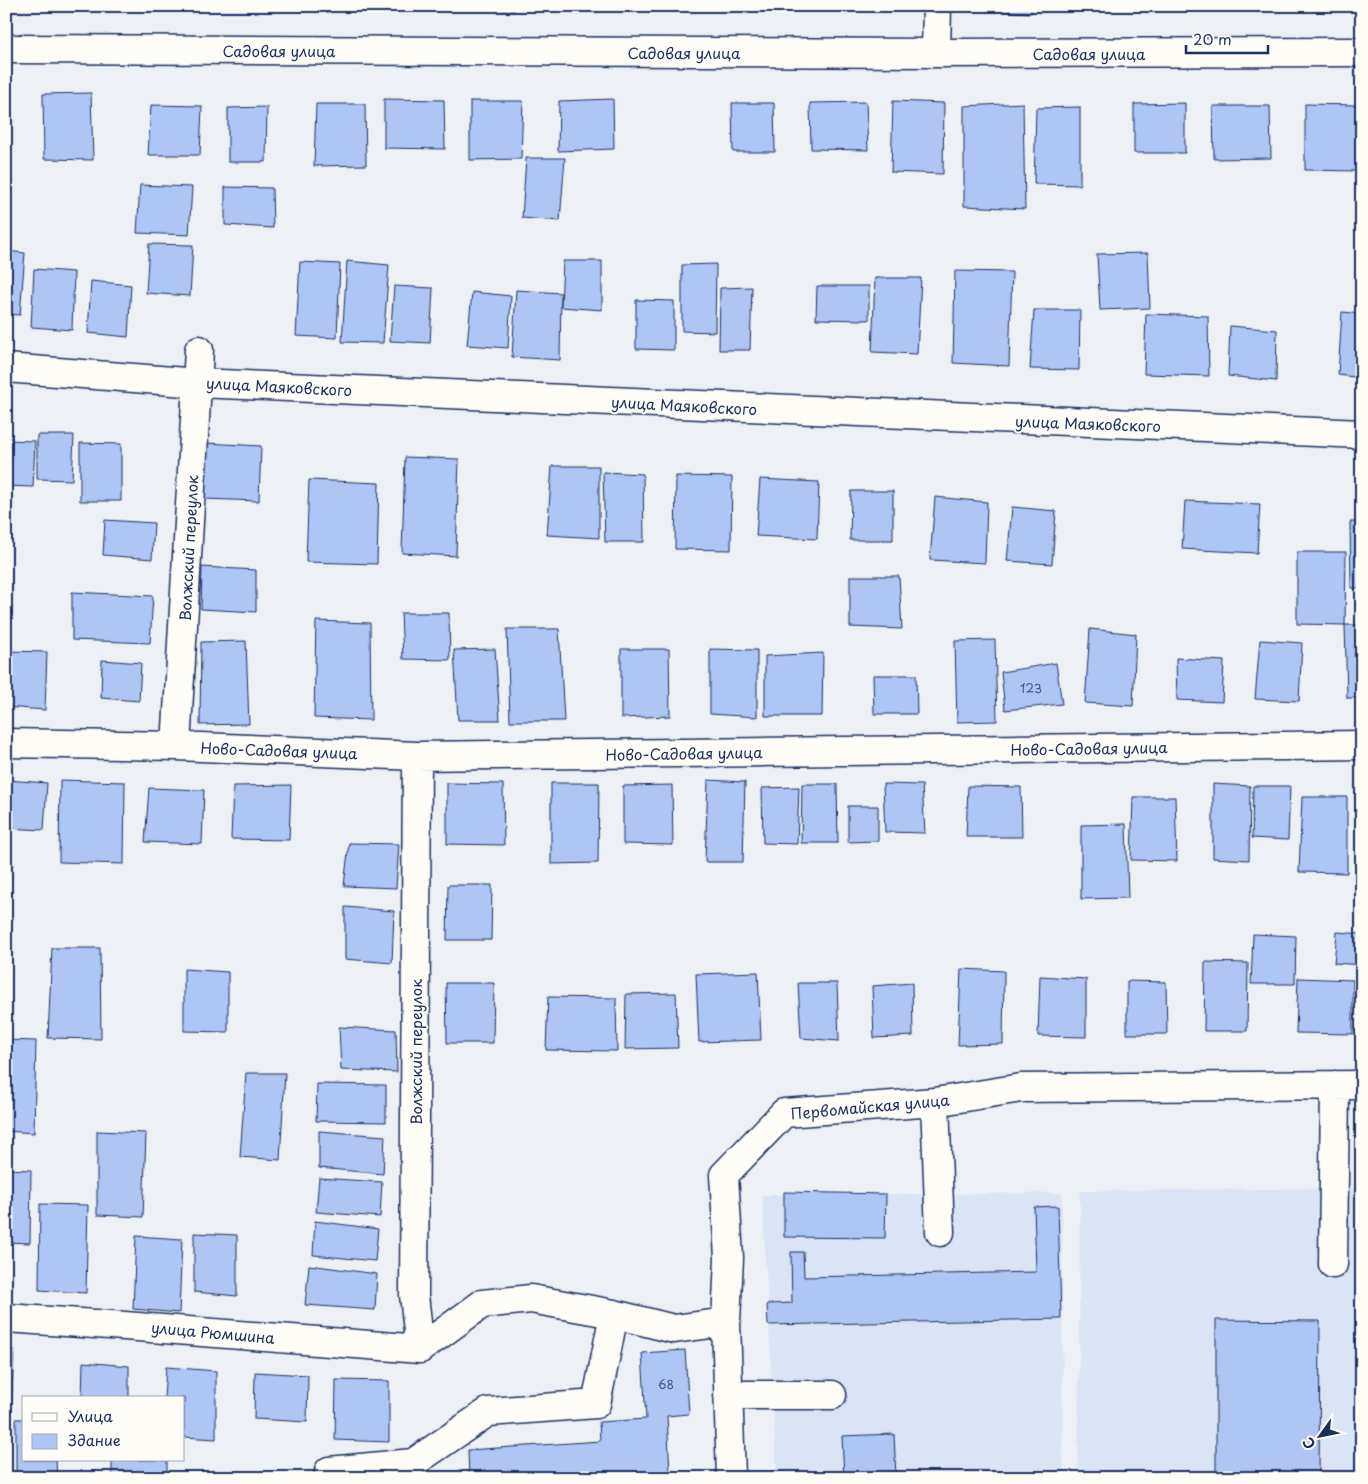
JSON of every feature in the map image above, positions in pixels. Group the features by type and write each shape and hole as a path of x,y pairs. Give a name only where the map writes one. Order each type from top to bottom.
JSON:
{"street":[{"path":"936,53 937,6"},
{"name":"Садовая улица","path":"6,49 936,53 1362,52"},
{"name":"Волжский переулок","path":"176,746 199,350"},
{"name":"улица Маяковского","path":"6,368 198,383 1362,434"},
{"name":"Ново-Садовая улица","path":"6,743 176,746 417,756 1362,744"},
{"name":"Волжский переулок","path":"417,756 414,1295 420,1349"},
{"path":"1333,1264 1335,1085"},
{"name":"Первомайская улица","path":"731,1478 726,1322 729,1258 724,1175 784,1113 935,1102 1021,1088 1362,1085"},
{"path":"935,1102 940,1232"},
{"path":"420,1349 482,1304 531,1298 614,1314 674,1329 726,1322"},
{"path":"329,1471 413,1463 488,1412 596,1404 614,1314"},
{"name":"улица Рюмшина","path":"6,1318 420,1349"},
{"path":"728,1395 832,1394"}],"shaded area":[{"path":"1362,1188 1362,1478 1078,1478 1080,1191"},
{"path":"1062,1193 1063,1478 777,1478 762,1195"}],"building":[{"path":"335,6 370,6 370,10 335,10"},
{"path":"378,6 420,6 421,9 378,8"},
{"path":"456,6 514,6 514,11"},
{"path":"540,6 597,6 597,12 540,11"},
{"path":"819,6 880,6 880,10 819,10"},
{"path":"980,6 1031,6 1031,13 980,10"},
{"path":"1270,6 1318,6 1318,8 1270,7"},
{"path":"1329,6 1362,6 1362,9 1329,9"},
{"path":"91,93 93,160 44,159 43,94"},
{"path":"384,99 444,100 445,149 384,148"},
{"path":"613,99 614,149 558,151 559,101"},
{"path":"470,101 523,101 521,159 470,160"},
{"path":"893,101 944,103 943,174 891,172"},
{"path":"866,102 868,150 811,149 810,103"},
{"path":"732,103 774,103 775,152 733,152"},
{"path":"1023,103 1025,209 964,206 964,106"},
{"path":"1185,103 1185,153 1134,153 1134,104"},
{"path":"316,104 365,104 366,165 314,166"},
{"path":"1305,104 1359,105 1358,171 1305,170"},
{"path":"151,105 202,106 200,155 148,155"},
{"path":"1213,106 1270,106 1271,158 1214,159"},
{"path":"267,107 266,162 228,162 228,108"},
{"path":"1080,107 1080,185 1034,184 1036,108"},
{"path":"526,158 565,158 560,221 522,218"},
{"path":"140,185 192,187 189,235 137,233"},
{"path":"225,187 272,188 273,228 225,225"},
{"path":"149,244 193,245 190,296 146,293"},
{"path":"6,251 25,253 20,315 6,314"},
{"path":"1148,253 1150,308 1100,310 1097,254"},
{"path":"347,261 389,265 383,343 342,342"},
{"path":"563,261 602,261 602,310 561,307"},
{"path":"300,262 340,264 337,338 296,336"},
{"path":"716,264 715,332 682,331 682,265"},
{"path":"34,269 74,272 72,330 31,327"},
{"path":"955,271 1012,272 1009,366 953,363"},
{"path":"875,278 921,278 917,354 872,352"},
{"path":"91,281 131,285 128,337 88,333"},
{"path":"394,286 433,288 430,343 390,341"},
{"path":"817,286 869,286 869,320 816,319"},
{"path":"752,287 750,350 719,350 720,288"},
{"path":"516,290 561,293 560,360 512,357"},
{"path":"472,292 511,296 508,348 467,345"},
{"path":"636,300 674,301 674,350 636,349"},
{"path":"1034,310 1080,310 1079,370 1030,369"},
{"path":"1342,312 1362,314 1362,378 1338,375"},
{"path":"1146,314 1208,316 1209,376 1144,374"},
{"path":"1230,326 1277,330 1276,381 1228,376"},
{"path":"37,435 74,435 72,480 37,479"},
{"path":"6,440 35,441 33,487 6,486"},
{"path":"80,443 121,444 121,501 80,501"},
{"path":"206,443 261,446 259,501 204,499"},
{"path":"405,457 459,459 456,556 402,553"},
{"path":"552,466 599,466 599,538 547,535"},
{"path":"603,472 643,474 644,542 605,542"},
{"path":"676,476 732,477 731,550 675,549"},
{"path":"760,479 819,482 817,539 756,536"},
{"path":"309,480 379,483 377,564 306,562"},
{"path":"851,491 893,491 893,540 850,540"},
{"path":"935,497 987,502 985,563 930,560"},
{"path":"1185,501 1260,504 1257,553 1182,549"},
{"path":"1012,507 1056,511 1052,564 1007,561"},
{"path":"105,520 154,523 152,559 103,555"},
{"path":"1350,522 1362,522 1362,588 1351,588"},
{"path":"1297,552 1346,552 1345,625 1297,624"},
{"path":"202,567 256,570 256,612 201,609"},
{"path":"850,576 899,576 902,629 850,627"},
{"path":"72,592 153,596 150,643 72,640"},
{"path":"401,613 449,613 450,660 403,659"},
{"path":"316,621 370,623 371,720 314,718"},
{"path":"1345,625 1362,625 1362,698 1347,698"},
{"path":"507,629 559,629 564,721 510,721"},
{"path":"1090,629 1136,634 1133,706 1085,703"},
{"path":"995,640 997,721 957,722 955,641"},
{"path":"1260,640 1302,643 1299,701 1255,699"},
{"path":"246,641 249,724 200,725 201,642"},
{"path":"495,649 500,720 458,720 454,650"},
{"path":"621,649 669,649 670,716 621,718"},
{"path":"710,649 757,650 757,717 710,714"},
{"path":"8,651 47,652 45,710 6,707"},
{"path":"823,653 822,716 765,716 765,656"},
{"path":"1176,658 1224,661 1222,702 1177,700"},
{"path":"102,660 141,663 139,701 101,698"},
{"path":"1056,663 1062,704 1005,710 1001,672"},
{"path":"873,675 916,675 917,714 874,714"},
{"path":"6,780 47,783 44,830 6,828"},
{"path":"60,780 125,782 124,864 59,862"},
{"path":"708,780 745,782 743,862 705,862"},
{"path":"447,783 503,784 504,845 447,844"},
{"path":"551,783 599,783 598,863 551,864"},
{"path":"802,784 837,784 838,843 801,843"},
{"path":"883,784 922,785 925,833 885,832"},
{"path":"1213,784 1250,786 1249,860 1213,858"},
{"path":"291,785 289,840 231,839 233,786"},
{"path":"672,785 673,845 623,844 623,786"},
{"path":"968,786 1021,787 1022,837 966,837"},
{"path":"1253,786 1290,786 1288,840 1252,838"},
{"path":"799,787 797,844 763,843 762,788"},
{"path":"149,788 204,790 202,844 145,842"},
{"path":"1133,797 1175,797 1177,861 1131,860"},
{"path":"1302,797 1347,797 1347,873 1299,872"},
{"path":"848,806 878,806 878,841 848,842"},
{"path":"1126,824 1128,898 1081,899 1081,825"},
{"path":"349,843 399,844 396,888 344,886"},
{"path":"448,885 492,885 491,940 447,940"},
{"path":"345,907 394,911 392,963 345,959"},
{"path":"1337,932 1362,934 1362,965 1334,963"},
{"path":"1253,934 1296,936 1295,984 1251,984"},
{"path":"52,948 100,948 101,1039 48,1038"},
{"path":"1205,962 1248,963 1247,1031 1204,1031"},
{"path":"184,969 228,972 228,1032 184,1031"},
{"path":"961,969 1004,971 1003,1044 958,1045"},
{"path":"758,972 761,1040 699,1042 696,974"},
{"path":"1040,976 1086,979 1086,1037 1038,1036"},
{"path":"1298,978 1353,980 1353,1034 1296,1033"},
{"path":"1127,981 1166,982 1167,1034 1127,1034"},
{"path":"446,983 494,983 493,1043 447,1043"},
{"path":"798,983 837,983 839,1041 801,1038"},
{"path":"912,983 913,1036 874,1038 872,986"},
{"path":"676,993 678,1048 625,1049 626,994"},
{"path":"548,997 616,998 617,1051 546,1050"},
{"path":"339,1027 396,1030 397,1072 341,1070"},
{"path":"6,1040 36,1041 34,1133 6,1131"},
{"path":"246,1073 285,1073 280,1160 240,1157"},
{"path":"317,1084 386,1085 386,1122 316,1121"},
{"path":"97,1131 146,1133 143,1217 97,1215"},
{"path":"319,1131 385,1136 383,1174 319,1168"},
{"path":"6,1169 31,1170 30,1243 6,1242"},
{"path":"319,1178 382,1182 380,1217 316,1212"},
{"path":"784,1192 886,1194 885,1238 784,1237"},
{"path":"40,1204 88,1205 86,1293 39,1290"},
{"path":"1058,1206 1061,1319 768,1325 767,1304 792,1303 791,1252 803,1252 804,1277 1036,1272 1034,1207"},
{"path":"315,1221 378,1229 375,1261 313,1255"},
{"path":"194,1233 237,1235 237,1296 194,1292"},
{"path":"136,1236 182,1239 179,1313 133,1309"},
{"path":"309,1265 377,1274 375,1310 305,1305"},
{"path":"1216,1320 1320,1321 1319,1478 1216,1478"},
{"path":"6,1350 14,1350 11,1413 6,1413"},
{"path":"685,1350 689,1414 667,1416 670,1471 601,1475 601,1478 469,1478 468,1450 600,1441 599,1422 646,1419 642,1353"},
{"path":"83,1362 129,1366 129,1396 82,1396"},
{"path":"166,1367 216,1371 216,1439 185,1437 185,1396 164,1396"},
{"path":"255,1372 308,1375 307,1422 254,1419"},
{"path":"336,1380 389,1381 389,1442 335,1440"},
{"path":"16,1419 22,1419 22,1462 56,1462 57,1478 16,1478"},
{"path":"894,1434 896,1478 844,1478 842,1436"},
{"path":"112,1462 167,1462 167,1478 112,1478"}]}
